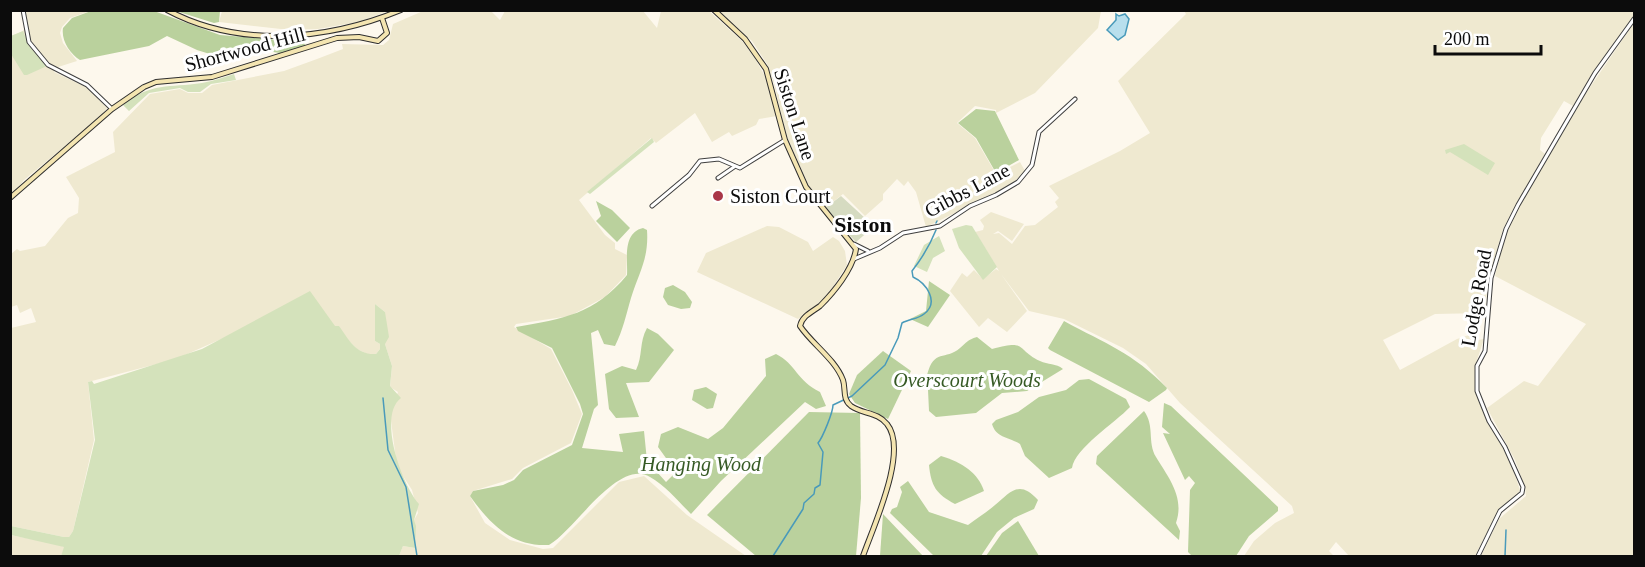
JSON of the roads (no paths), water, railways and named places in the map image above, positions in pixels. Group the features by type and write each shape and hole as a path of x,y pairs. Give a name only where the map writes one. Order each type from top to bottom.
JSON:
{"main road":[{"path":"167,10 218,28 267,36 332,32 382,18 401,10"},
{"name":"Siston Lane","path":"714,10 745,39 766,69 785,140 810,195 854,244"},
{"name":"Shortwood Hill","path":"112,109 129,95 156,82 212,77 337,38 359,37 378,41 387,33 382,18"},
{"path":"10,198 112,109"},
{"path":"854,244 856,249 853,260 829,296 806,316 800,326 843,380 846,399 853,407 866,411 885,422 891,429 893,442 890,482 863,556"}],"street":[{"path":"23,10 29,42 48,65 87,85 112,109"},
{"name":"Lodge Road","path":"1478,556 1500,511 1522,494 1523,487 1505,447 1489,421 1476,387 1477,366 1485,351 1488,301 1498,253 1518,205 1576,105 1608,54 1635,19"},
{"name":"Gibbs Lane","path":"853,260 868,251 880,248 903,233 940,226 970,206 1018,182 1032,165 1039,132 1075,99"},
{"path":"652,206 689,175 699,161 719,159 740,168 785,140"},
{"path":"718,178 734,167"},
{"path":"854,244 868,251"}],"water":[{"path":"1116,14 1119,16 1125,14 1129,19 1125,35 1118,40 1107,30 1116,20"}],"waterway":[{"path":"773,556 803,509 804,503 820,485 823,452 818,443 833,405 852,396 885,365 898,338 902,323 922,316 929,309 931,304 929,293 913,277 912,271 926,251 936,230"},
{"path":"383,398 388,450 406,487 417,556"},
{"path":"1505,556 1506,530"}],"place":[{"name":"Siston Court","path":"718,196"}],"district":[{"name":"Siston","path":"863,224"}],"park label":[{"name":"Overscourt Woods","path":"967,380"},
{"name":"Hanging Wood","path":"701,464"}]}
